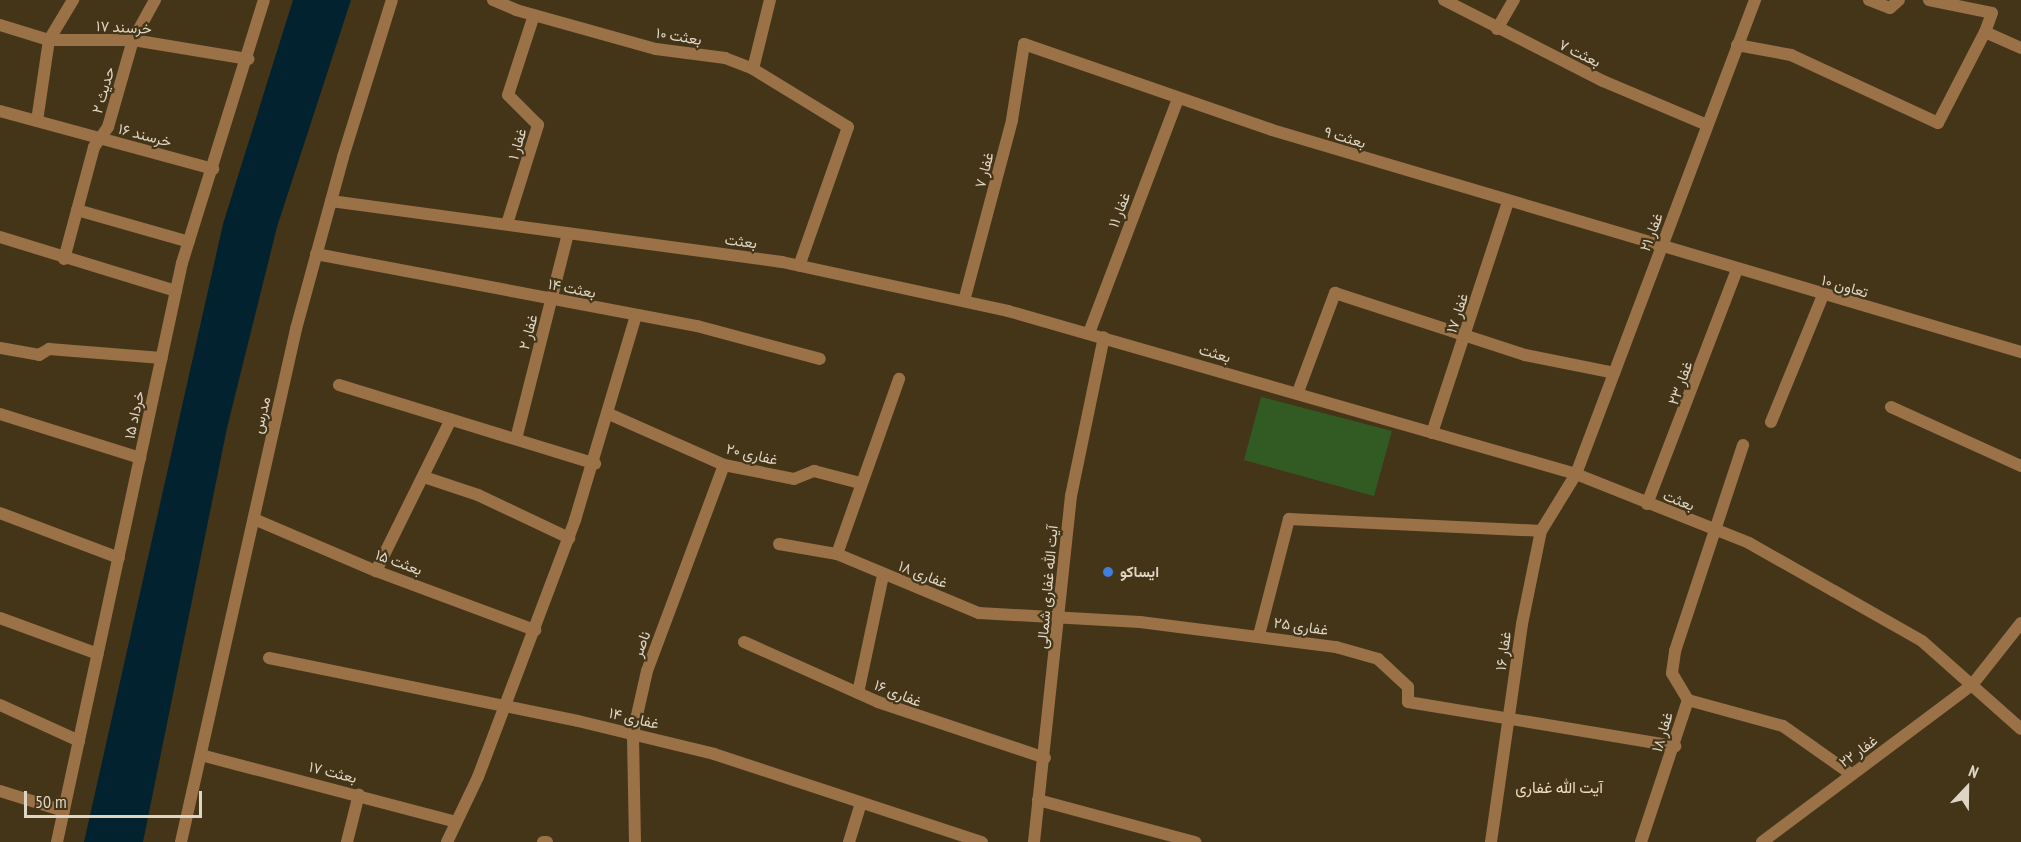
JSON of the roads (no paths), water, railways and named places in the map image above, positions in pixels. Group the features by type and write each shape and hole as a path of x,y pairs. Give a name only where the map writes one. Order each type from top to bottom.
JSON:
{"street":[{"path":"37,121 49,40 73,0"},
{"name":"حدیث ۲","path":"64,259 94,147 108,127 133,40 155,0"},
{"name":"۱۵ خرداد","path":"57,842 176,291 264,0"},
{"name":"مدرس","path":"181,842 316,254 392,0"},
{"name":"بعثت ۱۰","path":"493,0 534,15 656,49 725,58 753,69 848,127 799,266"},
{"path":"753,69 770,0"},
{"name":"بعثت ۷","path":"1443,0 1603,81 1707,125"},
{"path":"1497,28 1514,0"},
{"name":"غفار ۲۱","path":"1576,474 1755,0"},
{"path":"1869,0 1890,8 1899,0"},
{"path":"1737,45 1791,55 1874,97 1938,123 1985,32 1992,13 1929,0"},
{"name":"غفار ۱","path":"507,224 538,125 508,95 534,15"},
{"name":"خرسند ۱۷","path":"0,25 49,40 133,40 248,59"},
{"path":"1985,32 2021,48"},
{"name":"بعثت ۹","path":"1024,44 1178,99 1508,202 1662,246"},
{"name":"غفار ۷","path":"964,301 1012,120 1024,44"},
{"name":"غفار ۱۱","path":"1089,333 1178,99"},
{"name":"خرسند ۱۶","path":"0,111 213,169"},
{"name":"بعثت","path":"331,201 799,266 964,301 1104,337 1576,474 1749,543 1922,641 2021,729"},
{"name":"غفار ۱۷","path":"1432,433 1508,202"},
{"path":"77,210 189,242"},
{"name":"غفار ۲","path":"516,439 568,233"},
{"path":"0,238 176,291"},
{"name":"تعاون ۱۰","path":"1662,246 2021,352"},
{"name":"بعثت ۱۴","path":"316,254 738,335 820,358"},
{"name":"غفار ۲۳","path":"1647,504 1737,270"},
{"path":"1298,392 1335,293 1525,355 1614,373"},
{"path":"1771,422 1823,295"},
{"path":"447,842 478,777 503,705 535,630 569,538 595,464 636,316"},
{"name":"آیت الله غفاری شمالی","path":"1034,842 1038,800 1046,758 1071,496 1104,337"},
{"path":"0,348 39,355 48,349 162,358"},
{"path":"837,555 860,483 899,379"},
{"path":"339,385 595,464"},
{"path":"1891,408 2021,466"},
{"path":"0,414 140,458"},
{"name":"غفاری ۲۰","path":"609,414 724,465 794,478 814,471 860,483"},
{"path":"376,571 451,419"},
{"name":"غفار ۱۸","path":"1641,842 1675,746 1688,700 1672,673 1675,651 1717,531 1743,445"},
{"name":"ناصر","path":"635,842 633,733 647,671 724,465"},
{"name":"غفار ۱۶","path":"1491,842 1522,624 1541,531 1576,474"},
{"path":"424,477 478,495 569,538"},
{"path":"0,513 119,558"},
{"name":"بعثت ۱۵","path":"254,519 376,571 535,630"},
{"path":"1259,635 1290,519 1541,531"},
{"name":"غفاری ۱۸","path":"779,544 837,555 979,613 1060,616"},
{"path":"858,693 883,575"},
{"name":"غفاری ۲۵","path":"1060,616 1259,635 1336,647 1378,659 1408,687 1408,702 1509,719"},
{"path":"0,618 98,654"},
{"name":"غفار ۲۲","path":"1762,842 1972,685 2021,623"},
{"name":"غفاری ۱۶","path":"744,642 858,693 927,720 1046,758"},
{"name":"غفاری ۱۴","path":"269,658 633,733 714,754 982,842"},
{"path":"1688,700 1783,726 1851,774"},
{"path":"0,705 79,741"},
{"path":"1509,719 1675,746"},
{"name":"بعثت ۱۷","path":"201,755 359,794 456,822"},
{"path":"0,791 64,811"},
{"path":"347,842 359,794"},
{"path":"1038,800 1195,842"},
{"path":"849,842 861,803"}],"water":[{"path":"293,0 351,0 277,227 227,428 143,842 84,842 223,224"}],"place":[{"name":"ایساکو","path":"1108,572"}],"district":[{"name":"آیت الله غفاری","path":"1559,787"}]}
